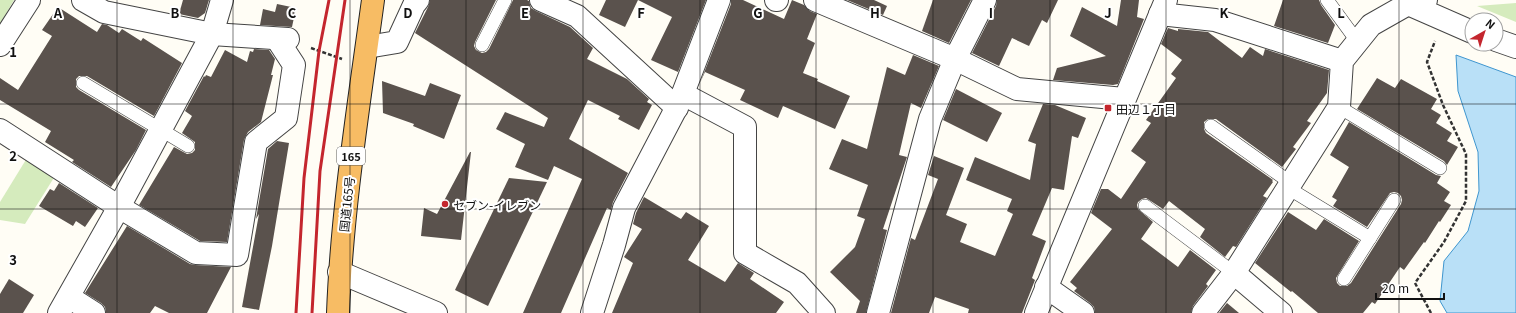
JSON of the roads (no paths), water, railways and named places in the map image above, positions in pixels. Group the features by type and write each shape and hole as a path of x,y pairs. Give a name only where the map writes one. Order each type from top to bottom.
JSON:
{"highway":[{"name":"国道165号","path":"338,313 339,272 349,174 373,0"}],"street":[{"path":"0,45 29,0"},
{"path":"0,130 120,207 196,253 237,255 256,142 286,118 294,65 282,39 212,34 104,12 83,0"},
{"path":"94,313 64,305 120,207 212,34 222,0"},
{"path":"367,47 397,42 414,5 418,0"},
{"path":"541,0 572,6 577,16 680,101 745,128 745,253 797,283 824,313"},
{"path":"592,313 614,245 624,208 680,101 719,0"},
{"path":"878,313 930,119 955,59 985,0"},
{"path":"823,2 955,59 1017,89 1124,99"},
{"path":"1203,313 1234,273 1339,107 1342,61 1371,25 1417,2 1464,28"},
{"path":"1036,313 1163,7 1215,20 1342,61"},
{"path":"1504,43 1516,47"},
{"path":"339,272 413,308 436,313"},
{"path":"1234,273 1281,313"},
{"path":"1046,287 1083,313"}],"lane":[{"path":"482,45 505,0"},
{"path":"1327,0 1357,42"},
{"path":"83,83 188,146"},
{"path":"1339,107 1440,168"},
{"path":"1211,126 1290,186 1370,238"},
{"path":"1344,279 1394,200"},
{"path":"1145,206 1234,273"}],"water":[{"path":"1456,55 1516,77 1516,313 1447,313 1440,301 1444,261 1468,231 1479,191 1478,152 1458,91"}],"railway":[{"path":"296,313 304,178 319,51 329,0"},
{"path":"312,313 320,171 345,0"}],"place":[{"name":"田辺１丁目","path":"1108,108"},
{"name":"セブン-イレブン","path":"445,204"}]}
